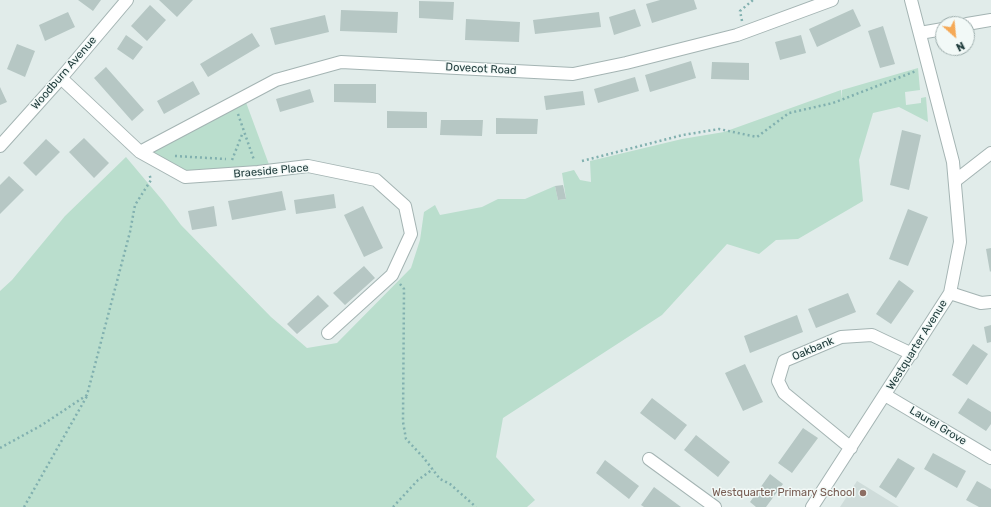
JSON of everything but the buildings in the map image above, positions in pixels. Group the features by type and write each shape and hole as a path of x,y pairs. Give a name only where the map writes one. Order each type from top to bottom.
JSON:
{"street":[{"name":"Woodburn Avenue","path":"0,146 61,78 127,0"},
{"name":"Dovecot Road","path":"141,153 276,80 341,62 573,74 626,63 745,32 832,0"},
{"name":"Westquarter Avenue","path":"812,507 886,395 950,293 960,242 953,162 910,0"},
{"path":"975,23 991,20"},
{"path":"920,33 935,30"},
{"name":"Braeside Place","path":"61,78 141,153 185,177 258,172 308,166 376,180 405,206 411,234 392,275 328,333"},
{"path":"955,181 991,153"},
{"path":"950,293 980,303 991,302"},
{"name":"Oakbank","path":"851,448 784,393 778,381 784,361 841,337 872,335 912,354"},
{"name":"Laurel Grove","path":"886,395 991,458"},
{"path":"649,459 715,507"}],"path":[{"path":"745,32 740,11 753,0"},
{"path":"582,161 683,135 720,129 757,137 789,113 833,103 928,67"},
{"path":"240,119 252,155"},
{"path":"232,160 243,131"},
{"path":"24,507 87,394 130,232 135,205 151,180 141,153"},
{"path":"172,156 232,160 238,163"},
{"path":"392,275 404,289 403,422 406,439 423,457 440,479 450,484 476,507"},
{"path":"0,448 42,425 87,394"},
{"path":"393,507 418,480 433,469"}],"shaded area":[{"name":"Westquarter Primary School","path":"857,481 896,505 899,507 840,507"}],"green space":[{"path":"918,68 920,90 905,92 906,105 921,103 921,98 926,97 928,122 899,107 873,113 859,160 863,201 798,239 776,240 759,254 727,244 662,315 503,418 496,457 535,500 527,507 0,507 0,291 12,280 65,216 126,157 181,225 271,317 307,348 337,343 411,268 420,240 424,212 435,205 440,215 482,207 498,199 525,199 555,186 558,200 566,199 562,173 574,170 580,180 591,182 590,161 682,139 724,132 841,90 842,99 842,90"},
{"path":"244,97 271,170 185,177 140,152"}],"place":[{"name":"Westquarter Primary School","path":"863,493"}]}
